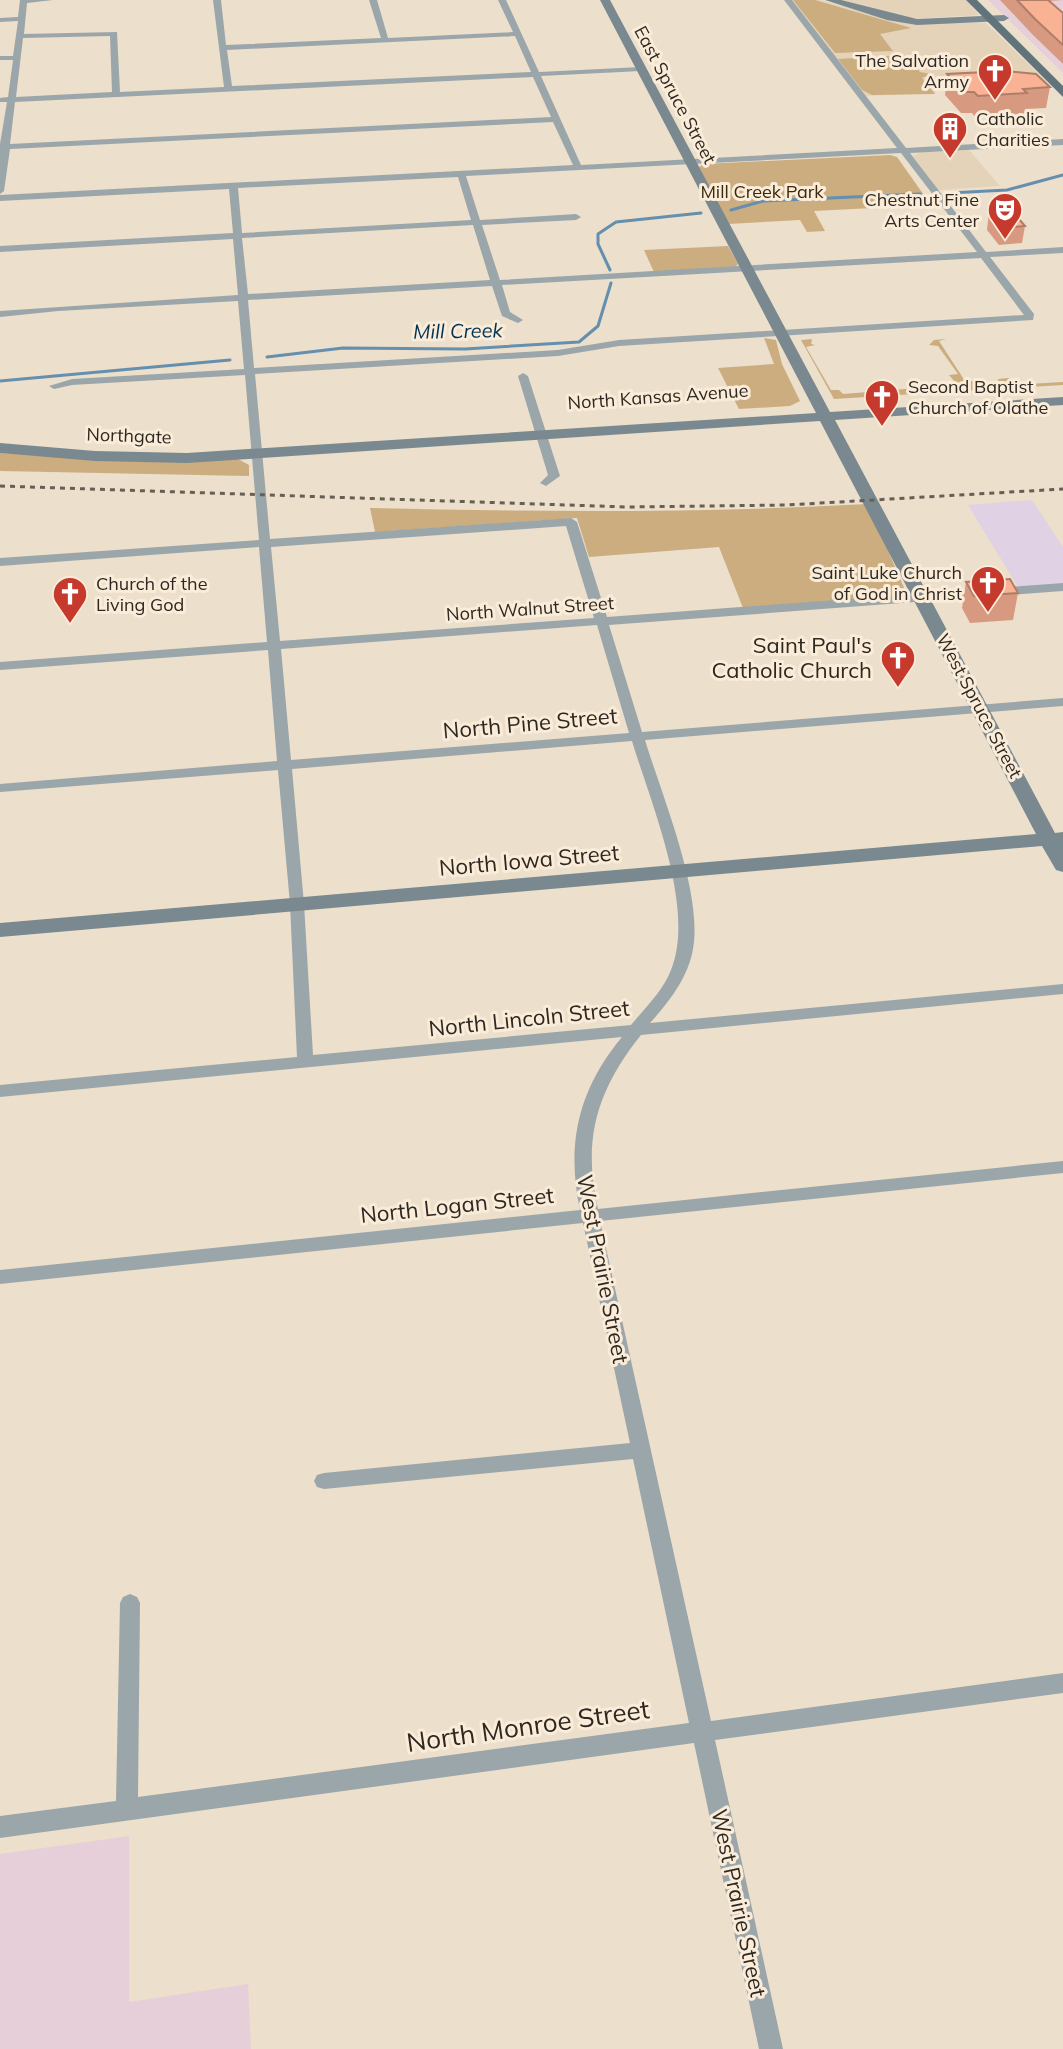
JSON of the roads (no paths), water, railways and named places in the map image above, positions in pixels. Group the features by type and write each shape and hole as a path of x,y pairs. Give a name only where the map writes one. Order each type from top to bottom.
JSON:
{"main road":[{"path":"971,0 1063,93"},
{"path":"985,0 1063,76"}],"street":[{"path":"0,191 3,146 24,0 49,0"},
{"path":"217,0 228,89"},
{"path":"373,0 385,40"},
{"path":"502,0 578,167"},
{"name":"East Spruce Street","path":"605,0 782,334"},
{"path":"54,386 72,382 249,370 558,353 619,343 1030,317 788,0"},
{"path":"830,0 917,22 1004,18"},
{"path":"0,20 22,19"},
{"path":"20,36 108,32 115,37 116,95"},
{"path":"222,48 517,34"},
{"path":"0,58 17,58"},
{"path":"0,100 641,69"},
{"path":"3,146 555,119"},
{"path":"0,198 1063,142"},
{"path":"461,173 506,314 518,320"},
{"path":"233,185 297,904 305,1062"},
{"path":"0,249 576,217"},
{"path":"0,314 1063,250"},
{"name":"West Spruce Street","path":"782,334 981,709 1056,838 1063,866"},
{"path":"523,376 554,476 546,483"},
{"name":"North Kansas Avenue","path":"824,412 1063,391"},
{"name":"North Kansas Avenue","path":"256,449 824,412 1063,401"},
{"name":"Northgate","path":"0,438 147,447 256,449"},
{"name":"Northgate","path":"0,448 149,458 256,449"},
{"name":"West Prairie Street","path":"265,543 571,522 679,871 689,914 687,940 672,986 606,1070 591,1101 582,1137 582,1177 771,2049"},
{"path":"0,562 265,543"},
{"name":"North Walnut Street","path":"0,666 1063,587"},
{"name":"North Pine Street","path":"0,788 1063,702"},
{"name":"North Iowa Street","path":"0,930 1056,838"},
{"name":"North Lincoln Street","path":"0,1091 1063,989"},
{"name":"North Logan Street","path":"0,1277 1063,1167"},
{"path":"324,1481 640,1450"},
{"path":"127,1809 130,1603"},
{"name":"North Monroe Street","path":"0,1827 1063,1683"}],"waterway":[{"name":"Mill Creek","path":"949,193 1007,190 1063,175"},
{"name":"Mill Creek","path":"731,210 763,201 920,194"},
{"name":"Mill Creek","path":"610,270 598,244 598,234 616,222 701,213"},
{"name":"Mill Creek","path":"267,357 343,348 465,349 579,342 598,326 611,283"},
{"name":"Mill Creek","path":"0,381 230,360"}],"railway":[{"path":"0,486 627,507 787,505 1063,489"}],"place":[{"name":"The Salvation Army","path":"995,102"},
{"name":"Catholic Charities","path":"950,160"},
{"name":"Chestnut Fine Arts Center","path":"1005,241"},
{"name":"Second Baptist Church of Olathe","path":"882,428"},
{"name":"Saint Luke Church of God in Christ","path":"988,614"},
{"name":"Church of the Living God","path":"70,625"},
{"name":"Saint Paul's Catholic Church","path":"898,689"}],"park label":[{"name":"Mill Creek Park","path":"762,192"}]}
